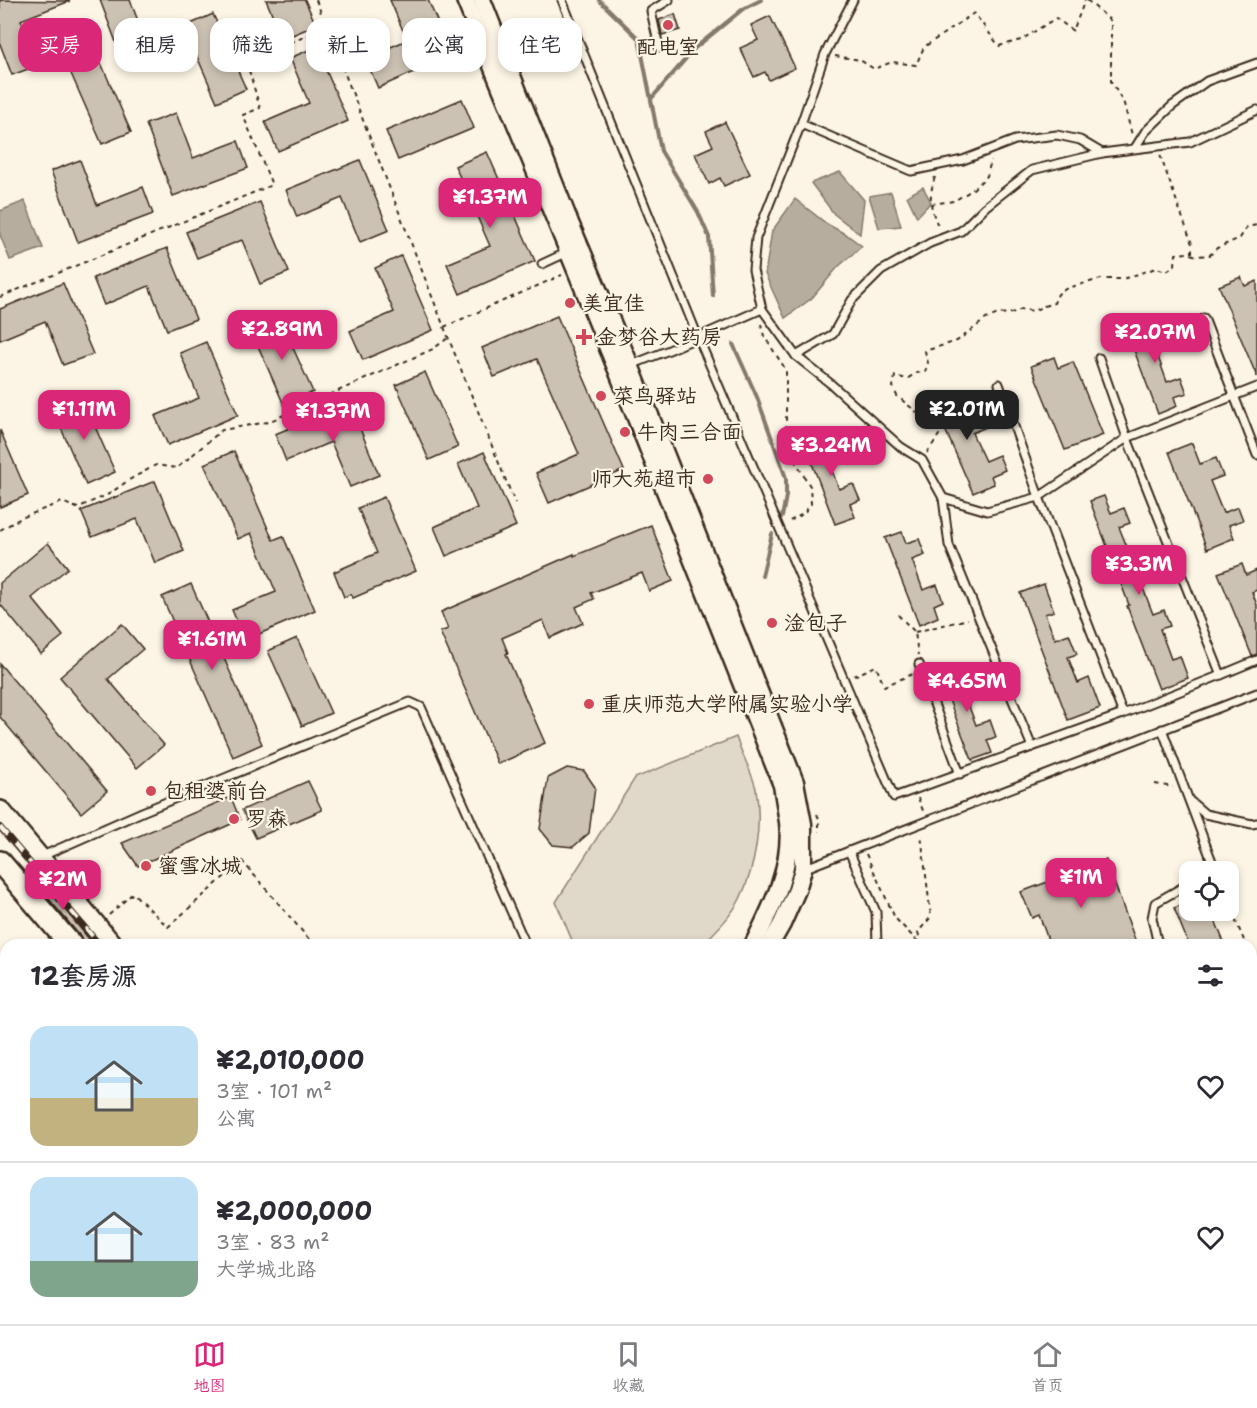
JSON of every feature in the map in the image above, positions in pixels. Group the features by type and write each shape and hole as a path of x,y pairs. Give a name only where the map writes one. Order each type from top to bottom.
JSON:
{"main road":[{"path":"0,812 106,939"},
{"path":"0,862 63,939"}],"street":[{"path":"465,0 568,252 624,368 795,782 803,824 803,869 782,924 773,939"},
{"path":"482,0 570,223 782,785 788,824 787,860 769,914 756,939"}],"lane":[{"path":"562,0 698,337 894,797 1123,714 1257,660"},
{"path":"659,47 651,10 669,0"},
{"path":"853,0 825,54 801,124 756,238 753,270 763,311 796,356 901,447 922,460 943,498 950,545 1032,747"},
{"path":"1136,148 1145,132 1207,81 1257,63"},
{"path":"796,356 833,333 852,300 881,271 930,243 961,231 985,207 1032,170 1102,153 1190,142 1257,110"},
{"path":"801,124 911,171 963,160 1015,140 1057,135 1080,140 1102,153"},
{"path":"542,264 568,252"},
{"path":"624,368 763,311"},
{"path":"1204,318 1257,455"},
{"path":"1099,357 1127,438 1221,675"},
{"path":"999,384 1039,497 1123,714"},
{"path":"943,498 987,511 1039,497 1127,438 1257,387"},
{"path":"920,667 960,774"},
{"path":"803,869 1257,693"},
{"path":"38,858 410,702 421,707 523,939"},
{"path":"1162,729 1211,861"},
{"path":"1189,800 1205,814 1252,824 1257,823"},
{"path":"849,851 876,912 877,939"},
{"path":"1157,939 1152,918 1155,903 1179,889"}],"path":[{"path":"316,0 323,18"},
{"path":"825,54 860,60 873,69 892,62 916,64 924,47 974,13 999,46 1021,40 1056,18 1072,31 1086,0 1111,21 1111,81 1124,104 1136,148"},
{"path":"0,297 272,184 243,115 260,108 246,60 306,36"},
{"path":"344,72 515,503"},
{"path":"932,204 954,201 972,190 987,176 992,158 1005,144"},
{"path":"939,165 930,191 932,213 944,238"},
{"path":"1165,167 1192,244 1192,255"},
{"path":"922,460 941,432 897,396 893,387 895,376 907,379 916,372 926,372 928,363 925,351 957,341 986,319 998,314 1012,313 1022,309 1033,312 1054,303 1058,294 1067,288 1101,279 1123,279 1156,268 1167,271 1175,266 1176,254 1210,255 1217,248 1240,238 1247,227 1257,225"},
{"path":"444,327 576,269"},
{"path":"763,311 759,318 764,336 786,370 786,438 810,486 811,504 802,514 779,526"},
{"path":"0,530 21,518 62,502 77,508 109,494 156,465 177,468 222,430 268,423 433,349 448,338"},
{"path":"844,681 876,666 884,686 920,667 915,632 898,615"},
{"path":"915,632 979,616"},
{"path":"1155,784 1185,789"},
{"path":"915,790 927,820 921,834 932,917 918,932 920,939"},
{"path":"862,846 895,918 915,939"},
{"path":"96,927 133,893 168,927 242,861 309,939"},
{"path":"1236,921 1243,939"}],"shaded area":[{"path":"840,172 864,200 860,234 834,214 811,183"},
{"path":"923,187 931,202 917,217 907,196"},
{"path":"891,192 901,226 879,228 869,196"},
{"path":"795,199 827,224 862,246 838,267 812,298 785,318 765,274 772,231"},
{"path":"25,201 43,248 10,260 0,235 0,211"},
{"path":"736,737 756,789 758,831 754,859 740,899 728,918 707,939 571,939 556,902 635,778"}],"building":[{"path":"0,0 70,1 26,18 18,18 18,72 20,72 12,75 0,44"},
{"path":"100,0 130,0 137,18 114,18 114,37"},
{"path":"266,0 305,0 313,18 306,18 306,29 294,34 294,18 274,18"},
{"path":"390,0 428,0 436,18 402,18 402,28"},
{"path":"213,14 215,18 210,18 210,72 239,72 246,89 217,102 198,59 198,21"},
{"name":"配电室","path":"675,14 680,30 662,35 659,20"},
{"path":"770,16 795,68 769,80 765,72 754,77 740,48 758,40 751,25"},
{"path":"402,42 402,72 414,72 378,88 371,72 390,72 390,47"},
{"path":"306,51 306,72 327,72 348,121 278,151 265,122 309,103 294,67 294,56"},
{"path":"102,65 131,132 102,144 70,72 102,72"},
{"path":"462,99 474,128 398,160 386,131"},
{"path":"176,113 193,158 238,141 248,168 173,196 146,124"},
{"path":"725,122 750,174 724,186 720,178 709,184 695,154 713,146 706,131"},
{"path":"487,152 535,261 460,294 447,264 490,246 455,166"},
{"path":"80,160 97,205 143,187 153,214 78,242 51,171"},
{"path":"360,160 389,230 360,242 342,198 297,217 286,190"},
{"path":"260,202 289,272 260,284 242,240 197,258 186,232"},
{"path":"167,248 196,319 167,330 149,286 104,305 93,278"},
{"path":"401,256 433,330 363,360 350,331 394,312 375,268"},
{"path":"1241,277 1245,286 1257,281 1257,377 1219,286"},
{"path":"63,283 93,354 63,365 45,321 0,340 0,309"},
{"path":"557,316 624,470 549,503 536,473 579,454 537,359 494,377 482,348"},
{"path":"279,317 313,392 284,405 251,330"},
{"path":"1143,319 1148,331 1164,325 1172,345 1156,351 1167,382 1181,377 1187,393 1174,397 1177,406 1158,414 1125,326"},
{"path":"206,342 238,415 168,445 155,416 199,398 180,353"},
{"path":"1054,357 1058,368 1073,362 1103,435 1065,450 1031,366"},
{"path":"425,372 458,447 429,460 396,385"},
{"path":"957,391 965,409 975,404 986,427 972,433 985,461 999,455 1005,470 991,476 994,484 973,493 933,402"},
{"path":"82,397 115,472 86,485 53,410"},
{"path":"350,404 379,475 350,487 331,442 286,461 275,434"},
{"path":"0,430 28,495 0,507"},
{"path":"818,431 823,443 836,438 842,455 828,460 839,489 853,484 860,500 850,504 855,517 835,524 802,437"},
{"path":"1192,443 1200,464 1216,458 1223,476 1210,481 1223,513 1238,507 1243,520 1229,525 1234,538 1207,549 1169,452"},
{"path":"234,451 273,540 283,536 315,610 245,640 232,610 276,592 251,533 238,539 204,464"},
{"path":"484,452 516,526 446,556 434,527 477,508 458,464"},
{"path":"155,481 184,551 155,563 137,519 92,537 81,511"},
{"path":"1104,496 1111,513 1124,508 1130,523 1119,527 1129,552 1140,548 1152,579 1141,583 1153,614 1164,610 1170,626 1160,629 1171,659 1180,656 1188,678 1159,689 1090,501"},
{"path":"384,497 416,571 353,598 351,594 344,597 334,572 377,553 358,508"},
{"path":"651,525 673,581 649,591 642,573 591,593 594,599 576,607 583,623 550,638 543,620 502,638 508,653 506,654 545,743 498,764 440,632 448,629 441,612 574,554 574,556"},
{"path":"902,532 906,543 919,539 925,555 912,560 923,590 937,585 943,601 934,605 938,617 919,625 885,538"},
{"path":"48,543 68,568 32,598 63,636 41,654 0,604 0,583"},
{"path":"1242,564 1246,575 1257,570 1257,590 1252,592 1257,605 1257,654 1252,656 1218,573"},
{"path":"191,584 262,744 233,757 162,597"},
{"path":"1044,584 1054,611 1045,614 1055,639 1069,634 1077,654 1068,657 1078,683 1089,678 1100,708 1068,720 1020,593"},
{"path":"122,624 143,649 108,679 164,745 137,768 60,677"},
{"path":"297,638 331,713 302,726 268,651"},
{"path":"0,664 107,791 81,813 0,717"},
{"path":"955,667 960,679 972,674 979,691 965,696 976,725 990,720 996,737 987,740 992,753 972,760 939,674"},
{"path":"567,768 584,771 595,787 589,833 573,847 553,845 540,829 548,778"},
{"path":"308,781 322,810 256,838 242,810"},
{"path":"231,797 240,820 138,866 122,843"},
{"path":"1106,860 1135,939 1048,939 1039,915 1032,918 1021,892"},
{"path":"36,875 89,939 82,939 32,879"},
{"path":"1179,906 1179,920 1174,908"},
{"path":"1179,921 1215,921 1223,939 1187,939"}],"waterway":[{"path":"599,0 639,39 661,151 698,212 709,237 713,296"},
{"path":"651,99 695,48 743,9 761,0"},
{"path":"733,344 757,397 786,478 786,496 782,517"},
{"path":"762,576 772,534"}],"railway":[{"path":"0,827 95,939"}],"place":[{"name":"配电室","path":"668,25"},
{"name":"美宜佳","path":"570,303"},
{"name":"金梦谷大药房","path":"584,337"},
{"name":"菜鸟驿站","path":"601,396"},
{"name":"牛肉三合面","path":"625,432"},
{"name":"师大苑超市","path":"708,479"},
{"name":"淦包子","path":"772,623"},
{"name":"重庆师范大学附属实验小学","path":"589,704"},
{"name":"包租婆前台","path":"151,791"},
{"name":"罗森","path":"234,819"},
{"name":"蜜雪冰城","path":"146,866"}]}
